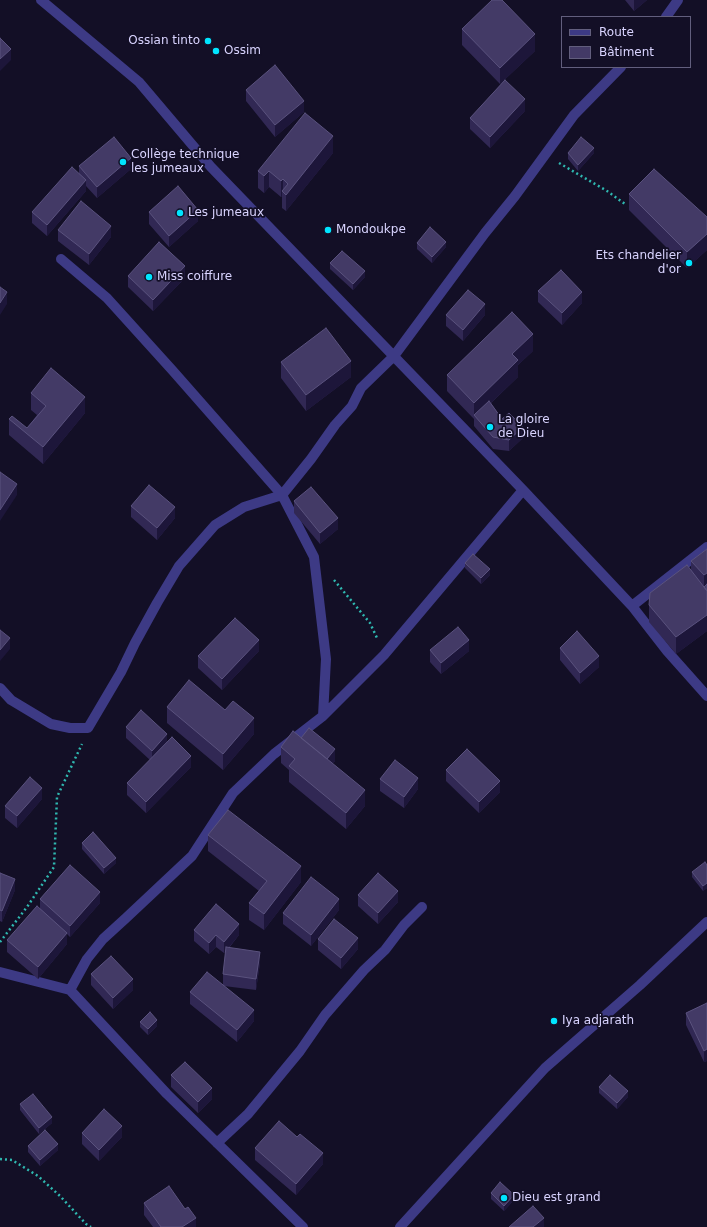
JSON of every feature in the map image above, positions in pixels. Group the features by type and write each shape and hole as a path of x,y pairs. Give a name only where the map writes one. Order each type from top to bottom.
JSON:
{"street":[{"path":"41,0 139,82 211,167 523,490 632,606 667,651 707,696"},
{"path":"667,16 678,0"},
{"path":"0,688 11,700 51,724 70,728 88,728 121,672 157,602 179,566 215,525 244,507 282,495 311,459 335,425 352,406 361,388 394,356 480,239 515,196 574,115 620,68"},
{"path":"61,259 112,303 173,370 282,495 314,557 326,659 323,716"},
{"path":"70,990 87,959 103,938 192,856 233,793 274,754 323,716 384,655 523,490"},
{"path":"632,606 707,547"},
{"path":"217,1143 248,1114 300,1051 325,1015 364,970 385,950 404,925 422,907"},
{"path":"400,1227 545,1068 640,986 707,922"},
{"path":"0,972 70,990 167,1094 303,1227"}],"path":[{"path":"545,155 607,191 625,204"},
{"path":"314,557 370,624 384,655"},
{"path":"0,942 27,907 54,867 57,797 84,740"},
{"path":"0,1159 12,1160 38,1176 60,1196 86,1224 91,1227"}],"building":[{"path":"492,0 502,0 535,34 500,68 462,29"},
{"path":"0,38 11,49 0,59"},
{"path":"275,65 304,101 275,125 246,90"},
{"path":"505,80 525,99 490,137 470,118"},
{"path":"305,113 333,136 286,195 282,191 288,184 283,179 281,181 269,171 264,176 258,171"},
{"path":"114,137 131,158 97,187 79,166"},
{"path":"581,137 594,148 578,165 568,153"},
{"path":"72,167 86,180 47,225 32,212"},
{"path":"654,169 707,217 707,234 687,252 629,194"},
{"path":"178,186 198,210 169,236 149,212"},
{"path":"81,201 111,226 89,254 58,230"},
{"path":"430,227 446,242 432,257 417,243"},
{"path":"159,242 185,266 153,300 128,276"},
{"path":"342,251 365,271 353,284 330,263"},
{"path":"561,270 582,292 562,313 538,291"},
{"path":"0,287 7,292 0,303"},
{"path":"468,290 485,304 463,330 446,315"},
{"path":"512,312 533,334 512,354 518,360 474,403 447,375"},
{"path":"326,328 351,361 306,395 281,362"},
{"path":"51,368 85,397 43,447 9,419 12,416 27,428 46,406 31,393"},
{"path":"489,401 502,419 509,413 523,427 509,440 493,437 474,415"},
{"path":"0,472 17,484 0,510"},
{"path":"149,485 175,507 157,528 131,506"},
{"path":"311,487 338,518 320,533 294,501"},
{"path":"707,549 707,573 704,575 691,561"},
{"path":"473,554 490,569 481,578 465,563"},
{"path":"687,565 707,591 707,615 676,637 649,605 650,593"},
{"path":"707,584 707,591 704,587"},
{"path":"235,618 259,640 222,679 198,656"},
{"path":"458,627 469,640 441,663 430,650"},
{"path":"0,630 10,638 0,650"},
{"path":"577,631 599,656 580,673 560,648"},
{"path":"189,680 225,710 233,701 254,718 223,754 167,707"},
{"path":"141,710 167,734 152,751 126,727"},
{"path":"309,728 335,749 327,759 301,738"},
{"path":"293,731 365,790 346,813 289,766 295,759 281,747"},
{"path":"172,737 191,756 146,802 127,783"},
{"path":"467,749 500,781 479,802 446,770"},
{"path":"395,760 418,778 404,797 380,779"},
{"path":"30,777 42,788 17,816 5,806"},
{"path":"228,810 301,866 264,914 249,903 267,881 208,835"},
{"path":"93,832 116,858 104,868 82,843"},
{"path":"705,862 707,865 707,883 703,886 692,872"},
{"path":"70,865 100,892 70,926 40,899"},
{"path":"0,873 15,879 2,911 0,910"},
{"path":"378,873 398,891 378,913 358,895"},
{"path":"311,877 339,899 311,935 283,913"},
{"path":"216,904 239,924 224,942 216,935 209,943 194,930"},
{"path":"37,906 67,933 38,967 7,940"},
{"path":"334,919 358,938 341,958 318,939"},
{"path":"226,947 260,952 256,979 223,974"},
{"path":"111,956 133,979 113,998 91,974"},
{"path":"207,972 254,1010 237,1030 190,992"},
{"path":"707,1003 707,1049 704,1051 686,1013"},
{"path":"150,1012 157,1020 148,1029 140,1022"},
{"path":"185,1062 212,1088 198,1102 171,1075"},
{"path":"610,1075 628,1091 617,1103 599,1087"},
{"path":"33,1094 52,1117 39,1128 20,1104"},
{"path":"104,1109 122,1126 99,1150 82,1133"},
{"path":"279,1121 297,1137 300,1134 323,1153 296,1184 255,1148"},
{"path":"45,1130 58,1144 40,1160 28,1146"},
{"path":"500,1182 514,1195 504,1206 491,1193"},
{"path":"169,1186 185,1209 188,1207 196,1218 182,1227 161,1227 144,1203"},
{"path":"533,1206 544,1218 533,1227 509,1227"}],"place":[{"name":"Ossian tinto","path":"208,41"},
{"name":"Ossim","path":"216,51"},
{"name":"Collège technique les jumeaux","path":"123,162"},
{"name":"Les jumeaux","path":"180,213"},
{"name":"Mondoukpe","path":"328,230"},
{"name":"Ets chandelier d'or","path":"689,263"},
{"name":"Miss coiffure","path":"149,277"},
{"name":"La gloire de Dieu","path":"490,427"},
{"name":"Iya adjarath","path":"554,1021"},
{"name":"Dieu est grand","path":"504,1198"}]}
